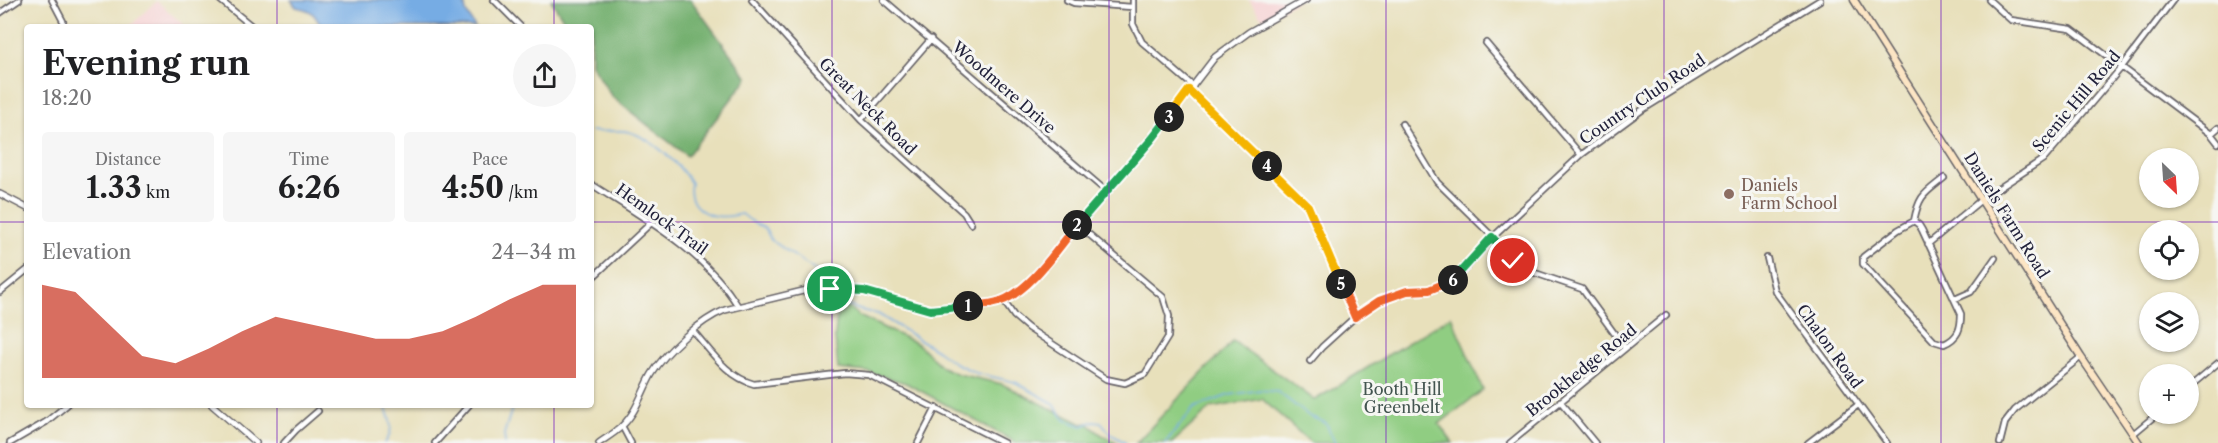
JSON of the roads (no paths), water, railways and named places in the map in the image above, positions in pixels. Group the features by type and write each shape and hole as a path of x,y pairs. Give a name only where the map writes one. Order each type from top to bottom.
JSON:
{"main road":[{"name":"Daniels Farm Road","path":"1854,0 2081,357 2139,443"}],"street":[{"path":"0,13 19,0"},
{"path":"52,0 63,21"},
{"path":"220,0 249,24"},
{"path":"494,0 518,24"},
{"name":"Great Neck Road","path":"752,0 861,120 964,213 971,224"},
{"name":"Woodmere Drive","path":"884,0 1107,192"},
{"path":"1067,0 1074,3 1132,7"},
{"path":"1133,0 1133,24 1142,42 1308,206 1355,317"},
{"path":"599,443 622,426 635,409 653,372 693,331 713,315 738,306 807,290 842,288 864,291 930,310 991,304 1018,292 1031,280 1152,139 1215,57 1249,32 1306,0"},
{"name":"Country Club Road","path":"1310,361 1355,317 1379,301 1407,291 1429,290 1455,279 1492,237 1581,155 1642,110 1820,0"},
{"path":"1989,0 2011,20 2071,29 2211,134 2218,143"},
{"name":"Scenic Hill Road","path":"1928,244 1981,200 2045,158 2121,68 2173,0"},
{"path":"861,120 931,39"},
{"path":"1486,43 1581,155"},
{"path":"1402,124 1437,182 1513,261 1535,273 1582,290 1625,348"},
{"path":"2211,134 2218,128"},
{"path":"1914,221 1919,225 1961,314 1961,328 1952,341 1944,344 1934,341 1863,264 1863,257 1898,230 1914,221 1921,196 1944,178"},
{"name":"Hemlock Trail","path":"594,186 684,246 710,268 727,287 738,306"},
{"path":"0,194 24,206"},
{"path":"594,276 651,224"},
{"path":"1003,300 1014,316 1028,328 1106,379 1125,383 1145,374 1168,338 1168,316 1162,297 1078,225"},
{"name":"Chalon Road","path":"1767,258 1775,291 1887,443"},
{"path":"1955,299 1971,292 1995,258"},
{"path":"0,292 24,272"},
{"name":"Brookhedge Road","path":"1510,443 1666,315"},
{"path":"693,331 731,374 742,381 754,384 844,373 869,375 1004,443"},
{"path":"2000,443 2005,423 2015,410 2081,357"},
{"path":"2199,379 2218,363"},
{"path":"1560,401 1595,443"},
{"path":"1808,443 1858,405"},
{"path":"10,443 48,421 63,408"},
{"path":"215,408 256,443"},
{"path":"435,443 466,408"},
{"path":"918,443 936,408"},
{"path":"284,443 318,411"},
{"path":"2133,434 2145,424"},
{"path":"622,426 631,443"}],"water":[{"path":"291,0 464,0 466,12 473,24 320,24 312,12 296,7"}],"waterway":[{"path":"594,131 624,131 652,143 686,175 691,183 691,195 696,206 705,213 720,217 742,214 765,228 771,240 832,282 834,286"},
{"path":"836,290 845,304 878,314 953,362 976,373 1015,382 1053,403 1065,420 1082,426 1094,421 1101,422 1111,434 1126,443"},
{"path":"1165,443 1194,408 1229,395 1260,390 1278,392 1309,416 1326,423 1335,443"},
{"path":"385,443 391,429 386,408"},
{"path":"505,443 504,434 512,408"}],"place":[{"name":"Daniels Farm School","path":"1729,194"}],"park label":[{"name":"Booth Hill Greenbelt","path":"1402,398"}]}
